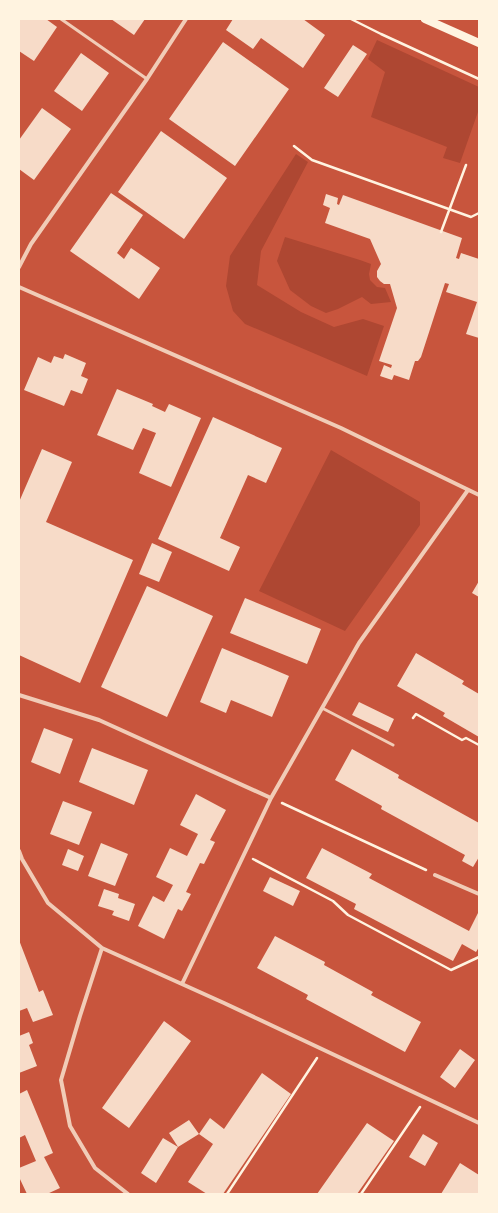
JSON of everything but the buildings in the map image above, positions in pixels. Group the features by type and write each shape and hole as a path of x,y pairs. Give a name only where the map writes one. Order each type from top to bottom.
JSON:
{"main road":[{"path":"425,19 479,43"}],"street":[{"path":"19,267 31,244 186,19"},
{"path":"19,287 341,428 479,495"},
{"path":"182,984 271,798 322,708 360,643 468,490"},
{"path":"19,695 99,720 271,798"},
{"path":"19,851 22,859 48,903 102,948 479,1123"},
{"path":"435,875 479,894"},
{"path":"102,948 61,1080 70,1126 95,1168 128,1194"}],"lane":[{"path":"61,19 146,78"},
{"path":"322,708 393,745"}],"path":[{"path":"351,19 479,79"},
{"path":"294,146 312,160 471,217 479,213"},
{"path":"441,232 466,165"},
{"path":"413,718 416,714 462,740 466,738 479,745"},
{"path":"271,798 435,875"},
{"path":"244,854 333,900 348,915 451,970 479,957"},
{"path":"227,1194 322,1049"},
{"path":"361,1194 426,1098"}],"shaded area":[{"path":"377,40 479,87 479,109 460,163 443,158 447,147 371,117 385,72 368,59"},
{"path":"296,154 308,162 261,251 257,285 301,312 334,327 363,319 384,326 367,376 245,324 233,311 226,286 230,256"},
{"path":"285,237 371,264 369,274 370,280 377,287 385,288 391,302 371,304 362,297 338,309 326,313 311,306 290,290 277,261"},
{"path":"331,450 420,502 420,525 345,631 259,591"}]}
